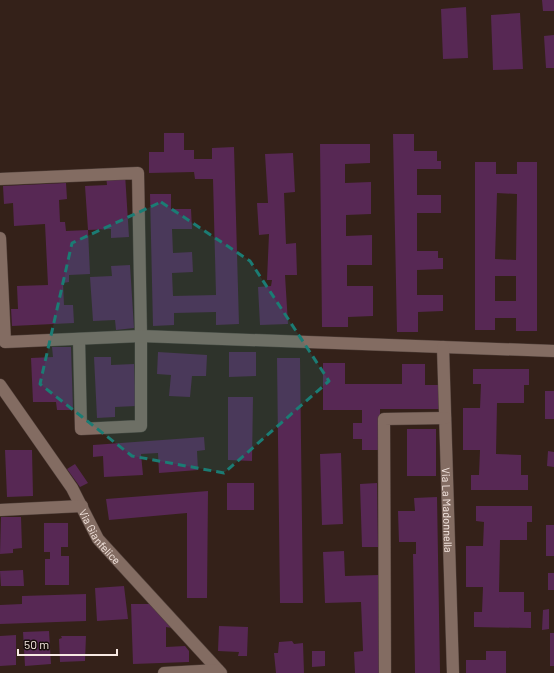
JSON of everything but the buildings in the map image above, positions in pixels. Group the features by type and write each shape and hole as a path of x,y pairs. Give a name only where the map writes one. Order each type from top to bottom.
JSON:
{"street":[{"path":"0,179 138,173 141,426 81,429 79,339"},
{"path":"0,238 5,342 141,336 554,351"},
{"name":"Via La Madonnella","path":"443,347 453,673"},
{"name":"Via Gianfelice","path":"0,385 72,488 98,539 219,672"},
{"path":"385,673 384,419 445,418"},
{"path":"0,510 82,506"},
{"path":"164,673 219,672"}],"highlighted area":[{"path":"161,202 250,261 329,381 224,473 132,456 40,384 72,243"}]}
